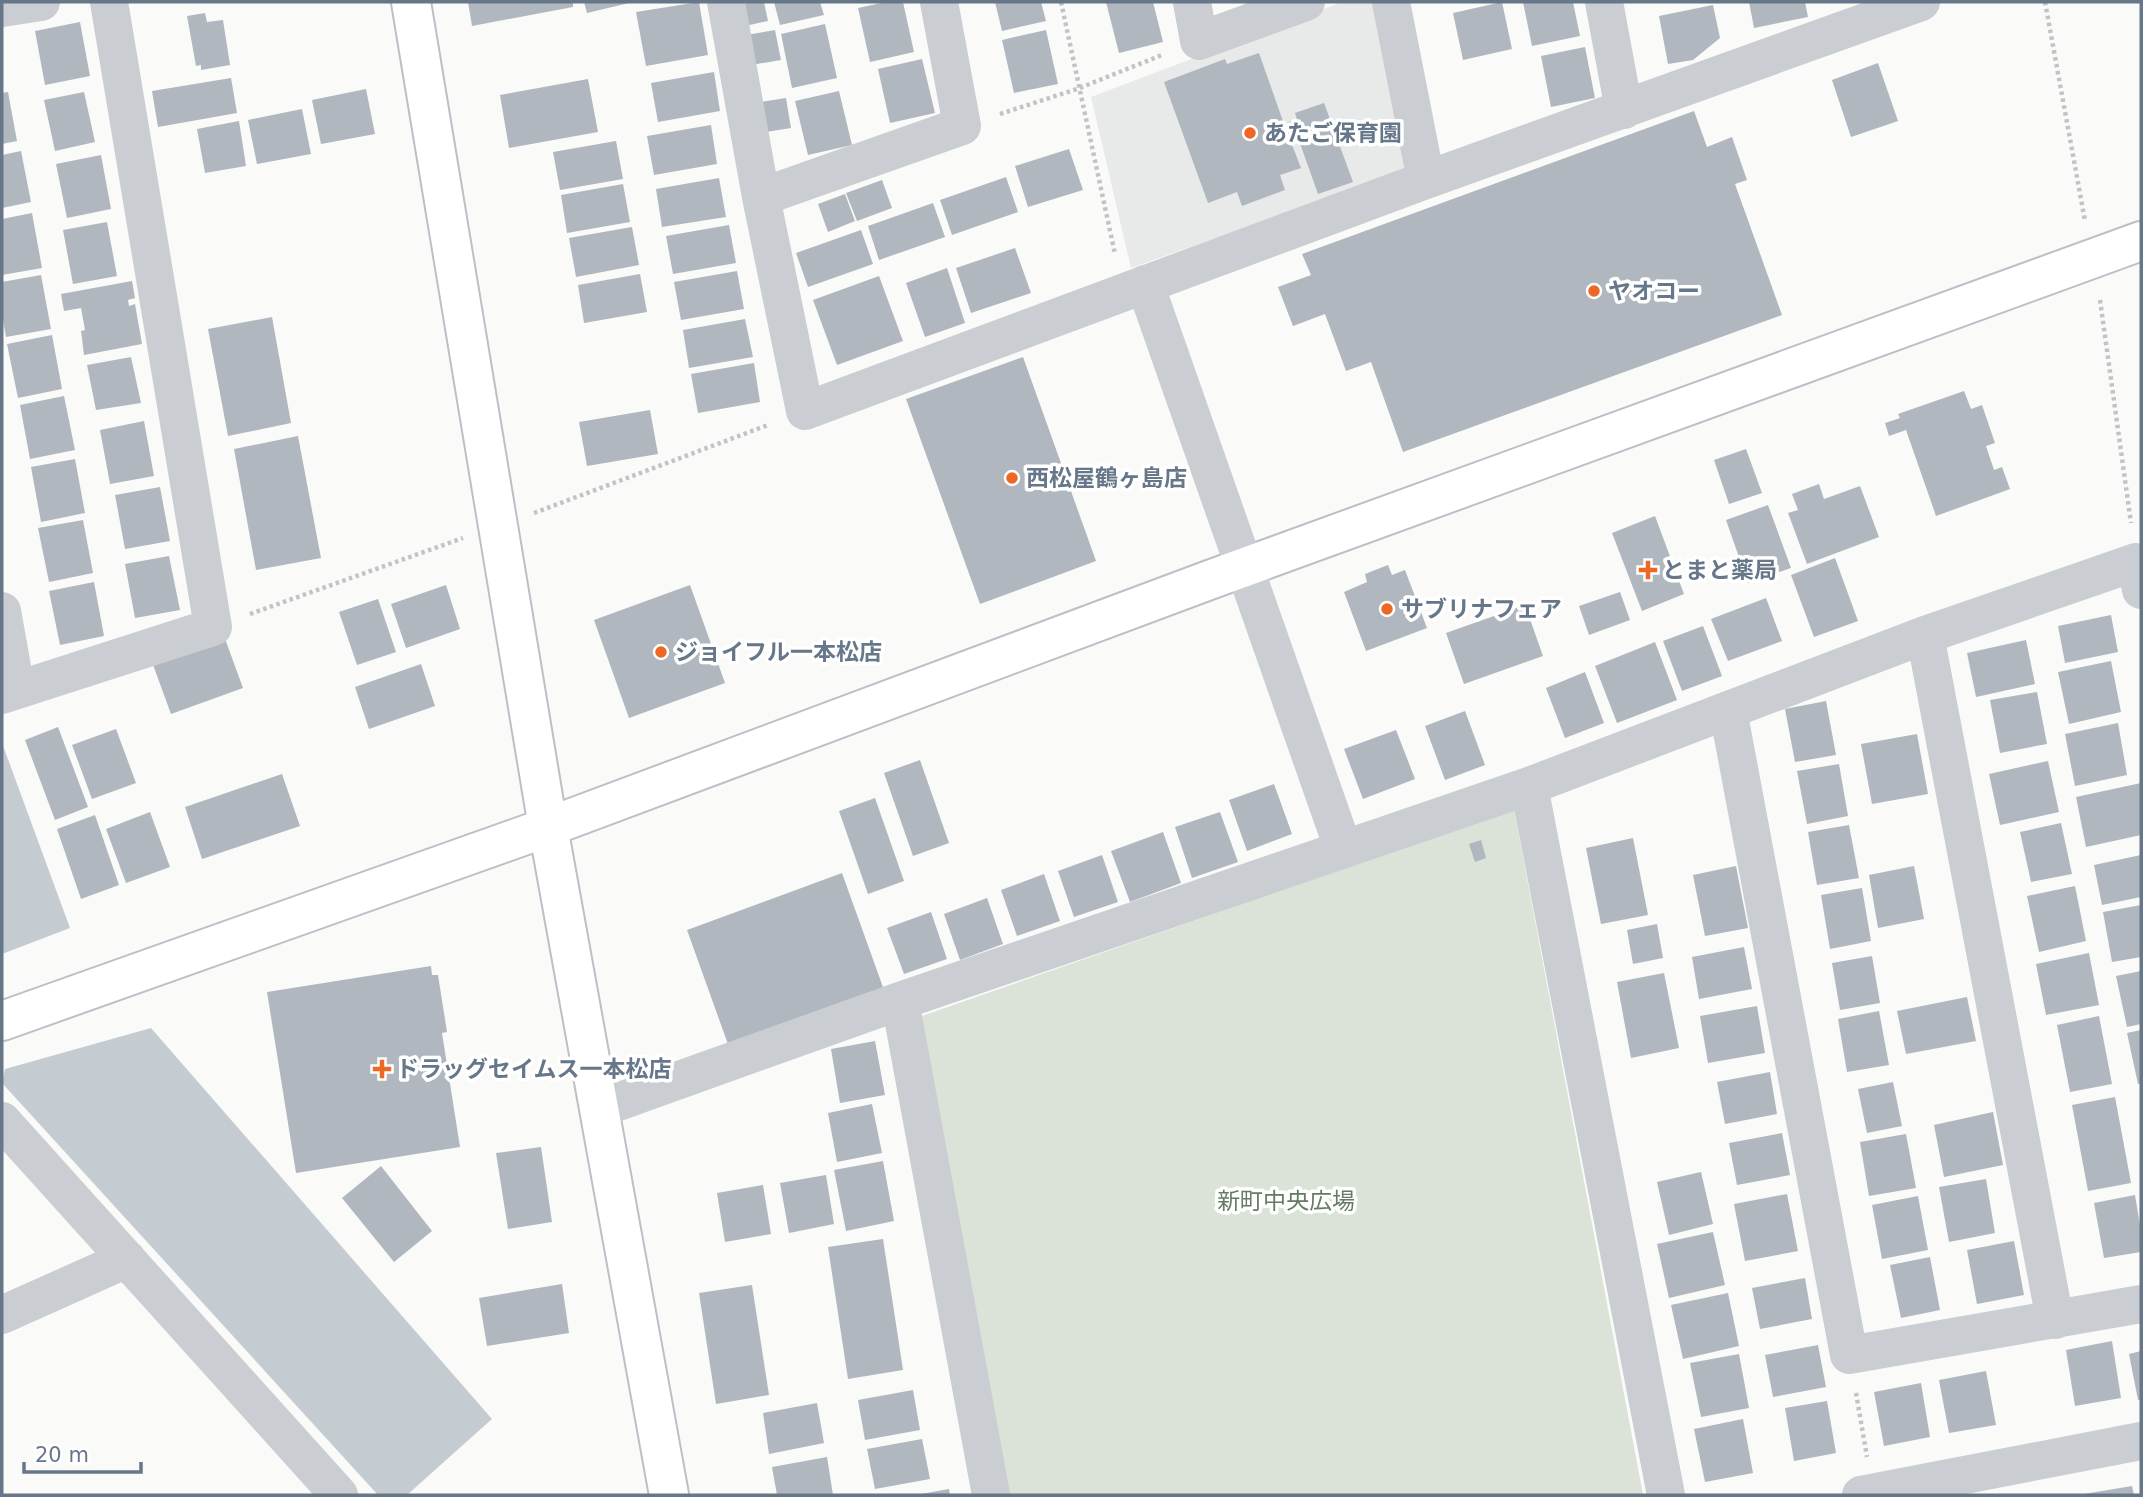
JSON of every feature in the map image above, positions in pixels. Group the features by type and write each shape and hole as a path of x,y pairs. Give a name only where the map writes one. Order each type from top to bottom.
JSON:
{"street":[{"path":"2,8 41,2"},
{"path":"2,611 9,692 213,627 109,2"},
{"path":"411,2 548,827 669,1495"},
{"path":"726,2 761,197 805,411 1426,180 1624,110 1832,18 1921,2"},
{"path":"761,197 962,127 939,2"},
{"path":"1192,2 1199,41 1306,2"},
{"path":"1391,2 1426,180"},
{"path":"1604,2 1624,110"},
{"path":"2,1021 548,827 1246,566 2141,241"},
{"path":"1134,288 1246,566 1343,848"},
{"path":"601,1108 900,1001 1529,786 1925,635 2139,576"},
{"path":"1925,635 2055,1320"},
{"path":"1728,710 1849,1355 2141,1304"},
{"path":"1529,786 1666,1495"},
{"path":"900,1001 991,1495"},
{"path":"2,1121 339,1495"},
{"path":"2,1315 127,1259"},
{"path":"1868,1494 2141,1441"}],"path":[{"path":"1061,2 1077,89 1134,288"},
{"path":"2045,2 2085,222"},
{"path":"962,127 1077,89 1199,41"},
{"path":"2100,300 2139,576"},
{"path":"213,627 499,526 805,411"},
{"path":"1849,1355 1868,1494"}],"shaded area":[{"name":"あたご保育園","path":"1342,2 1377,2 1407,170 1131,268 1091,97"},
{"path":"2,743 70,928 2,954"},
{"path":"151,1028 492,1419 407,1495 378,1495 2,1083 5,1069"}],"green space":[{"name":"新町中央広場","path":"1514,809 1643,1495 1007,1495 919,1017"}],"building":[{"path":"468,2 573,2 573,7 472,26"},
{"path":"584,2 629,2 629,3 587,13"},
{"path":"699,2 708,55 646,66 636,12"},
{"path":"740,2 764,2 768,21 745,26"},
{"path":"774,2 820,2 824,15 780,25"},
{"path":"886,2 903,2 914,52 870,62 858,8"},
{"path":"995,2 1041,2 1046,21 1002,31"},
{"path":"1106,2 1153,2 1163,42 1119,53"},
{"path":"1502,2 1512,49 1463,60 1453,13"},
{"path":"1523,2 1573,2 1580,36 1532,46"},
{"path":"1749,2 1805,2 1808,17 1754,28"},
{"path":"1713,5 1720,38 1693,60 1668,64 1659,16"},
{"path":"205,13 207,22 223,20 230,65 201,70 201,65 196,66 187,16"},
{"path":"80,22 90,76 45,85 35,31"},
{"path":"825,24 837,78 792,88 781,34"},
{"path":"775,30 781,60 751,65 746,35"},
{"path":"1046,30 1058,84 1014,93 1002,40"},
{"path":"1585,47 1595,98 1551,107 1541,56"},
{"path":"1259,53 1284,124 1297,119 1295,113 1324,103 1353,182 1318,194 1297,135 1289,137 1301,168 1280,175 1285,190 1242,206 1237,192 1208,203 1164,82 1225,59 1227,64"},
{"path":"922,59 935,113 890,123 878,69"},
{"path":"1878,63 1898,121 1851,137 1832,80"},
{"path":"714,72 720,111 658,122 651,83"},
{"path":"231,78 237,113 158,127 152,91"},
{"path":"588,79 598,132 509,148 500,95"},
{"path":"366,89 375,134 321,144 312,100"},
{"path":"839,91 852,145 808,155 795,101"},
{"path":"8,92 17,141 2,144 2,93"},
{"path":"84,92 95,142 55,151 44,100"},
{"path":"786,98 791,128 766,132 761,102"},
{"path":"302,109 311,154 257,164 248,120"},
{"path":"1694,111 1707,147 1732,137 1747,180 1735,184 1782,315 1403,452 1371,362 1346,371 1325,314 1293,326 1278,287 1311,275 1302,254"},
{"path":"239,121 246,166 205,173 197,129"},
{"path":"711,125 717,164 654,175 647,136"},
{"path":"616,141 623,179 560,190 553,152"},
{"path":"1069,149 1083,190 1028,207 1015,166"},
{"path":"21,151 31,202 2,208 2,155"},
{"path":"101,155 111,209 67,218 56,164"},
{"path":"1006,177 1018,212 952,235 940,200"},
{"path":"719,178 726,217 662,227 656,189"},
{"path":"882,180 892,208 857,221 846,193"},
{"path":"623,184 630,222 567,233 561,195"},
{"path":"845,194 855,221 828,232 818,204"},
{"path":"933,203 945,237 879,260 868,226"},
{"path":"32,213 42,268 2,275 2,219"},
{"path":"107,222 117,276 73,284 63,230"},
{"path":"729,225 736,263 673,274 666,236"},
{"path":"632,227 639,265 576,277 569,238"},
{"path":"861,230 873,264 808,287 796,253"},
{"path":"1015,248 1031,293 971,313 956,268"},
{"path":"947,268 965,323 925,337 906,283"},
{"path":"737,271 744,309 681,320 674,282"},
{"path":"640,274 647,312 584,323 578,285"},
{"path":"41,275 51,329 6,337 2,314 2,282"},
{"path":"879,276 903,341 837,365 813,300"},
{"path":"132,281 135,298 128,300 129,306 135,304 142,344 84,355 81,331 85,330 81,308 64,311 61,294"},
{"path":"272,317 291,423 228,436 208,329"},
{"path":"745,319 753,357 689,368 683,330"},
{"path":"52,335 62,389 18,398 7,344"},
{"path":"131,357 141,403 96,410 87,365"},
{"path":"1023,357 1096,561 980,604 906,399"},
{"path":"754,363 760,402 698,413 691,374"},
{"path":"1964,391 1971,409 1982,405 1995,443 1986,446 1994,470 2002,467 2010,489 1936,516 1906,430 1889,436 1885,423 1900,418 1898,414"},
{"path":"64,396 75,450 30,459 20,405"},
{"path":"650,410 658,454 587,466 579,422"},
{"path":"144,421 154,476 110,484 100,430"},
{"path":"298,436 321,558 256,570 234,449"},
{"path":"1746,449 1762,493 1729,504 1714,460"},
{"path":"75,459 85,513 41,522 31,467"},
{"path":"1819,484 1824,499 1860,486 1879,537 1807,564 1788,513 1798,510 1792,494"},
{"path":"160,487 170,541 125,549 115,495"},
{"path":"1768,505 1791,568 1748,583 1726,520"},
{"path":"1655,516 1684,594 1642,611 1612,533"},
{"path":"83,520 93,573 49,582 38,528"},
{"path":"169,556 180,610 135,618 125,564"},
{"path":"1835,558 1858,621 1814,637 1791,575"},
{"path":"1388,565 1392,575 1405,570 1427,628 1366,651 1344,592 1367,582 1365,574"},
{"path":"94,582 104,636 60,645 49,591"},
{"path":"446,585 460,629 406,648 391,604"},
{"path":"690,585 725,683 629,718 594,620"},
{"path":"1620,592 1630,620 1589,635 1579,606"},
{"path":"1766,598 1782,641 1728,661 1711,619"},
{"path":"378,599 396,652 357,665 339,612"},
{"path":"1525,605 1543,656 1464,684 1446,633"},
{"path":"2111,615 2118,652 2065,663 2058,626"},
{"path":"1703,626 1722,676 1682,691 1663,641"},
{"path":"224,636 243,688 171,714 152,662"},
{"path":"2026,640 2035,684 1976,697 1967,653"},
{"path":"1655,642 1677,700 1617,723 1595,666"},
{"path":"2111,661 2121,712 2069,724 2058,672"},
{"path":"421,664 435,706 369,729 355,687"},
{"path":"1585,672 1604,723 1565,738 1546,688"},
{"path":"2037,692 2047,744 2000,753 1990,700"},
{"path":"1826,701 1836,755 1795,762 1785,709"},
{"path":"1465,711 1485,765 1445,780 1425,726"},
{"path":"2118,723 2127,775 2075,786 2065,734"},
{"path":"58,727 88,807 55,820 25,740"},
{"path":"116,729 136,783 92,799 72,745"},
{"path":"1396,730 1415,779 1363,799 1344,749"},
{"path":"1917,734 1928,794 1872,804 1861,744"},
{"path":"920,760 949,843 913,856 884,773"},
{"path":"2048,761 2059,812 2000,825 1989,774"},
{"path":"1839,764 1848,816 1807,824 1797,771"},
{"path":"282,774 300,826 202,859 185,807"},
{"path":"2141,783 2141,835 2086,847 2076,797"},
{"path":"1274,784 1292,834 1247,851 1229,800"},
{"path":"875,798 904,881 868,894 839,811"},
{"path":"150,812 170,867 126,883 106,829"},
{"path":"1220,812 1238,862 1192,878 1175,827"},
{"path":"95,815 119,885 81,899 57,829"},
{"path":"2061,823 2072,874 2031,882 2020,832"},
{"path":"1849,825 1859,878 1817,885 1808,832"},
{"path":"1163,832 1181,883 1130,902 1111,851"},
{"path":"1633,838 1648,915 1601,924 1586,848"},
{"path":"1481,840 1486,858 1475,862 1469,844"},
{"path":"1102,855 1118,902 1074,917 1058,871"},
{"path":"2141,855 2141,897 2102,905 2094,865"},
{"path":"1736,866 1748,928 1705,936 1693,875"},
{"path":"1914,866 1924,919 1878,928 1869,875"},
{"path":"842,873 884,990 729,1047 687,930"},
{"path":"1044,874 1060,921 1017,936 1001,890"},
{"path":"2075,886 2086,941 2039,952 2027,896"},
{"path":"1862,888 1871,941 1830,949 1821,895"},
{"path":"987,898 1003,944 960,960 944,914"},
{"path":"2141,905 2141,957 2112,962 2103,912"},
{"path":"931,912 947,959 904,974 887,928"},
{"path":"1657,924 1663,958 1633,964 1627,930"},
{"path":"1744,947 1752,989 1699,999 1692,957"},
{"path":"2089,953 2099,1005 2046,1015 2036,964"},
{"path":"1872,956 1880,1003 1840,1010 1832,963"},
{"path":"431,966 432,975 438,975 447,1032 442,1033 460,1147 296,1173 267,992"},
{"path":"2141,971 2141,1024 2127,1027 2116,976"},
{"path":"1664,973 1679,1048 1631,1058 1617,982"},
{"path":"1967,997 1976,1041 1906,1054 1897,1011"},
{"path":"1757,1006 1765,1053 1708,1063 1700,1016"},
{"path":"1879,1011 1889,1065 1847,1072 1838,1019"},
{"path":"2099,1016 2112,1084 2070,1092 2057,1025"},
{"path":"2141,1030 2141,1083 2138,1084 2127,1033"},
{"path":"875,1041 885,1095 840,1103 831,1049"},
{"path":"1770,1072 1777,1114 1725,1124 1717,1082"},
{"path":"1893,1082 1902,1126 1867,1133 1858,1089"},
{"path":"2115,1097 2131,1183 2088,1191 2072,1105"},
{"path":"872,1104 882,1153 837,1162 828,1113"},
{"path":"1993,1112 2003,1165 1944,1177 1934,1125"},
{"path":"1782,1133 1790,1175 1737,1185 1729,1143"},
{"path":"1906,1134 1916,1188 1869,1196 1860,1142"},
{"path":"541,1147 552,1222 508,1229 496,1153"},
{"path":"883,1161 894,1221 846,1231 834,1170"},
{"path":"381,1166 432,1231 394,1262 342,1198"},
{"path":"1701,1172 1713,1224 1669,1235 1657,1182"},
{"path":"826,1175 834,1224 789,1233 780,1183"},
{"path":"1986,1179 1995,1233 1949,1242 1939,1187"},
{"path":"763,1185 771,1234 725,1242 717,1193"},
{"path":"1787,1194 1798,1251 1745,1261 1734,1204"},
{"path":"2135,1195 2141,1231 2141,1252 2104,1258 2094,1203"},
{"path":"1918,1196 1928,1250 1882,1259 1872,1205"},
{"path":"1713,1232 1725,1285 1669,1298 1657,1244"},
{"path":"883,1239 903,1370 848,1379 828,1247"},
{"path":"2014,1241 2024,1295 1977,1304 1967,1250"},
{"path":"1930,1257 1940,1310 1901,1318 1890,1265"},
{"path":"1805,1278 1812,1319 1760,1329 1752,1288"},
{"path":"562,1284 569,1333 487,1346 479,1298"},
{"path":"752,1285 769,1395 716,1404 699,1293"},
{"path":"1728,1293 1739,1346 1683,1359 1671,1305"},
{"path":"2112,1341 2121,1398 2075,1406 2066,1350"},
{"path":"1818,1345 1826,1387 1773,1397 1765,1355"},
{"path":"2141,1351 2141,1400 2138,1400 2129,1354"},
{"path":"1739,1354 1749,1408 1701,1417 1690,1363"},
{"path":"1986,1371 1996,1425 1949,1433 1939,1380"},
{"path":"1921,1383 1930,1437 1884,1446 1874,1392"},
{"path":"913,1390 920,1430 865,1440 858,1400"},
{"path":"1827,1401 1836,1453 1794,1461 1785,1408"},
{"path":"817,1403 824,1443 769,1454 763,1413"},
{"path":"1743,1419 1753,1473 1705,1482 1694,1429"},
{"path":"922,1439 930,1479 875,1489 867,1449"},
{"path":"827,1457 833,1495 777,1495 772,1467"},
{"path":"2132,1486 2134,1495 2084,1495 2084,1494"},
{"path":"949,1489 950,1495 921,1495 921,1494"}],"place":[{"name":"あたご保育園","path":"1250,133"},
{"name":"ヤオコー","path":"1594,291"},
{"name":"西松屋鶴ヶ島店","path":"1012,478"},
{"name":"とまと薬局","path":"1648,570"},
{"name":"サブリナフェア","path":"1387,609"},
{"name":"ジョイフル一本松店","path":"661,652"},
{"name":"ドラッグセイムス一本松店","path":"382,1069"}]}
